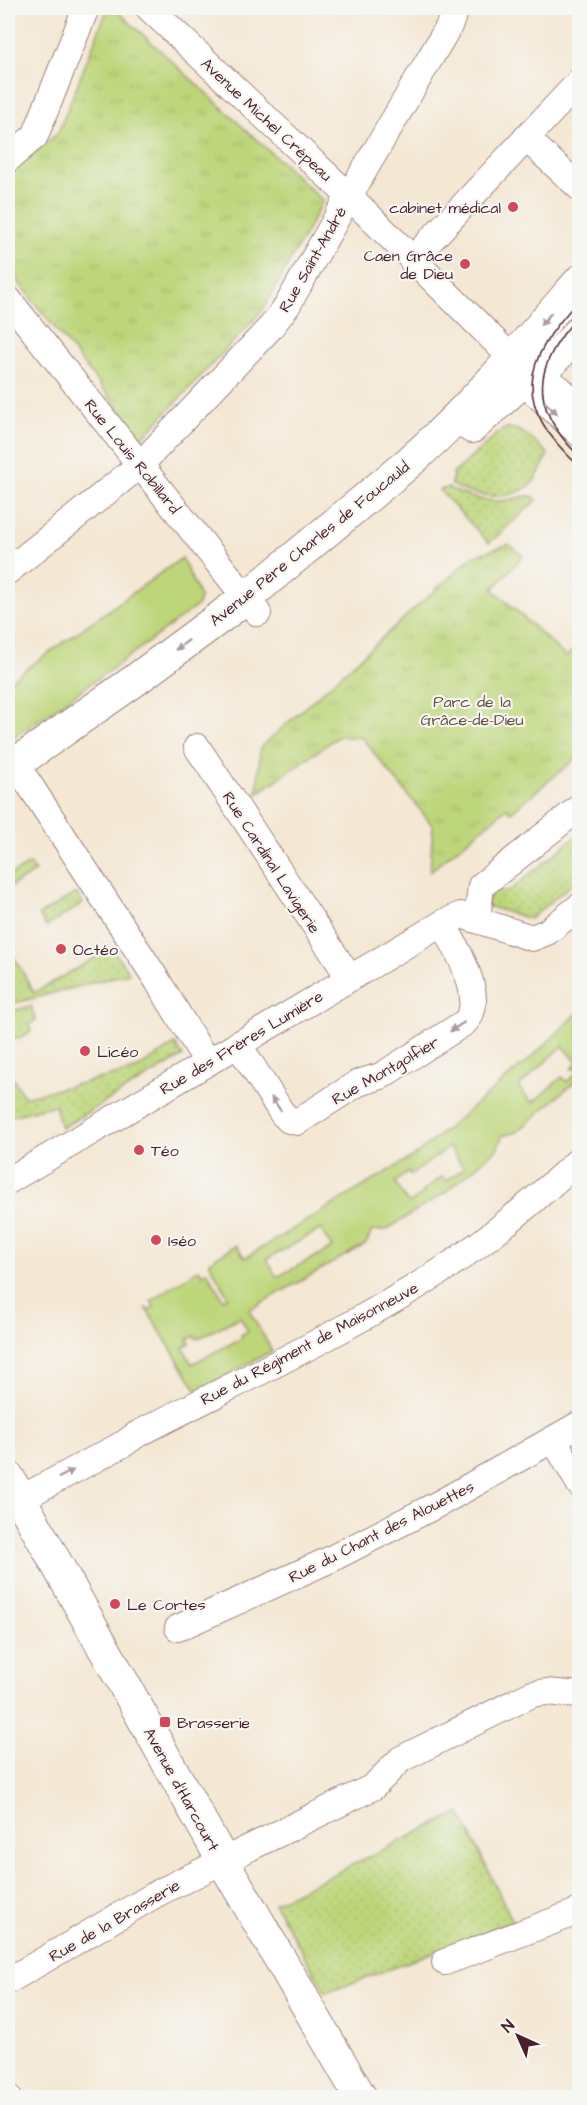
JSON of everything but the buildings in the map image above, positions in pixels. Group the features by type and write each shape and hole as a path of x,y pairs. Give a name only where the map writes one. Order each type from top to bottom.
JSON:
{"main road":[{"name":"Avenue Père Charles de Foucauld","path":"524,371 579,281"},
{"name":"Avenue Père Charles de Foucauld","path":"14,777 140,702 252,605 426,447 524,371 579,332"},
{"name":"Avenue d'Harcourt","path":"12,1490 223,1861 362,2097"}],"street":[{"path":"8,159 35,136 86,8"},
{"name":"Avenue Michel Crépeau","path":"149,8 349,196 524,371"},
{"name":"Rue Saint-André","path":"8,571 140,465 270,328 287,306 452,17"},
{"path":"412,260 579,81"},
{"path":"526,138 579,188"},
{"name":"Rue Louis Robillard","path":"8,299 252,605"},
{"path":"524,371 560,388 579,408"},
{"path":"524,371 579,434"},
{"name":"Rue Cardinal Lavigerie","path":"197,747 349,977"},
{"path":"14,777 157,980 207,1062"},
{"path":"477,920 482,886 579,807"},
{"name":"Rue des Frères Lumière","path":"8,1181 442,923 462,915 532,938 547,932 579,906"},
{"name":"Rue Montgolfier","path":"238,1044 288,1120 297,1122 358,1083 381,1076 464,1023 474,1009 461,957 442,923"},
{"name":"Rue du Régiment de Maisonneuve","path":"12,1490 113,1450 136,1435 350,1325 409,1291 485,1240 579,1159"},
{"name":"Rue du Chant des Alouettes","path":"178,1628 329,1560 441,1502 579,1424"},
{"path":"554,1440 579,1485"},
{"name":"Rue de la Brasserie","path":"8,1981 158,1893 374,1787 401,1759 532,1694 546,1692 579,1695"},
{"path":"445,1962 579,1911"}],"green space":[{"path":"108,8 114,8 323,201 263,310 142,438 8,269 8,175 58,133"},
{"path":"507,428 524,434 548,454 540,471 529,486 511,494 490,496 469,492 451,484 453,474 499,432"},
{"path":"448,488 493,501 529,496 537,500 489,543 439,490"},
{"name":"Parc de la Grâce-de-Dieu","path":"509,544 523,556 493,589 566,657 572,651 579,657 579,756 511,812 507,808 430,871 433,826 362,738 339,736 257,794 260,748 472,557"},
{"path":"182,558 200,597 198,605 8,741 8,682"},
{"path":"579,834 579,878 530,919 487,906 492,889 508,892"},
{"path":"30,864 35,872 8,888 8,876"},
{"path":"76,893 83,903 46,927 39,915"},
{"path":"8,934 15,946 10,949 34,993 112,948 129,973 8,1005"},
{"path":"31,1006 36,1020 29,1025 31,1031 16,1040 11,1033 8,1035 8,1012"},
{"path":"579,1012 579,1078 517,1132 502,1136 497,1149 445,1193 386,1230 372,1231 366,1244 249,1310 272,1351 197,1391 145,1307 148,1311 154,1307 151,1301 199,1269 202,1274 207,1271 223,1299 228,1297 209,1262 236,1245 245,1258 417,1154 532,1057","holes":["563,1046 578,1063 571,1069 575,1068 577,1072 567,1082 562,1077 532,1103 518,1087","449,1147 464,1168 446,1181 442,1177 410,1203 407,1202 395,1182 409,1172 411,1175","321,1229 332,1248 277,1277 267,1259","240,1317 248,1331 241,1335 242,1338 192,1364 183,1347 190,1343 188,1339 195,1336 197,1339"]},
{"path":"175,1044 183,1056 61,1128 55,1105 8,1117 8,1070 24,1097 135,1070"},
{"path":"460,1812 513,1922 326,1993 274,1903"}],"tram line":[{"path":"580,299 545,344 536,364 532,384 534,403 543,424 558,445 580,467"},
{"path":"577,454 561,436 550,418 544,401 542,384 553,350 580,314"}],"place":[{"name":"cabinet médical","path":"513,207"},
{"name":"Caen Grâce de Dieu","path":"465,264"},
{"name":"Octéo","path":"61,949"},
{"name":"Licéo","path":"85,1051"},
{"name":"Téo","path":"139,1150"},
{"name":"Iséo","path":"156,1240"},
{"name":"Le Cortes","path":"115,1604"},
{"name":"Brasserie","path":"165,1722"}]}
